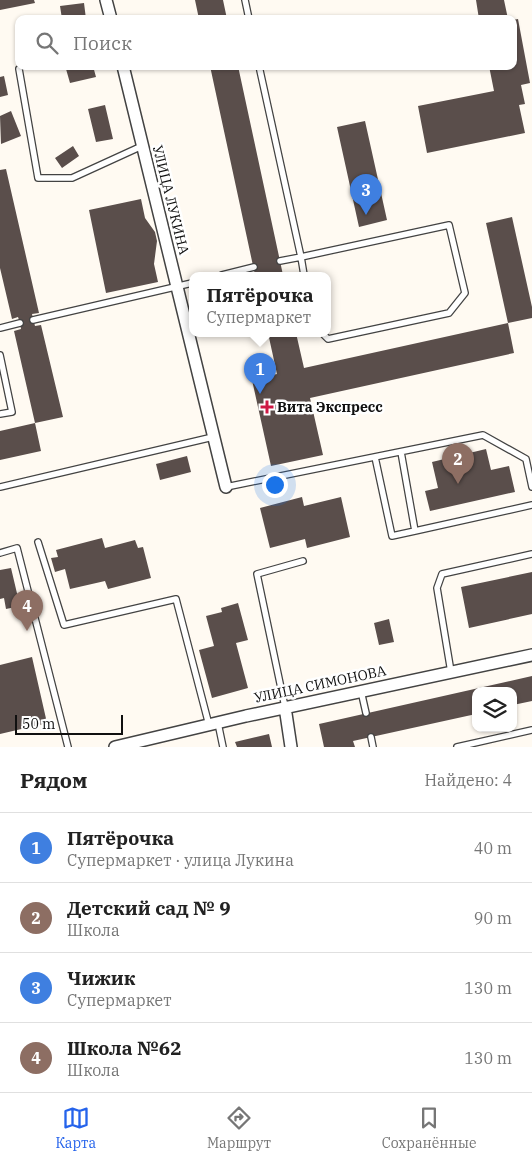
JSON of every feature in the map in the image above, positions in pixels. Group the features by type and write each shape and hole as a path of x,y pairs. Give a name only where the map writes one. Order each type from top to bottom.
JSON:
{"street":[{"path":"106,0 110,15"},
{"name":"УЛИЦА ЛУКИНА","path":"124,70 189,336"},
{"name":"УЛИЦА ЛУКИНА","path":"189,337 226,487"},
{"name":"УЛИЦА СИМОНОВА","path":"115,747 285,707 532,655"},
{"path":"285,707 291,747"}],"lane":[{"path":"245,0 248,15"},
{"path":"18,70 38,178 72,178 142,146"},
{"path":"260,70 304,272"},
{"path":"280,261 449,225 465,292 449,313 328,339 326,337"},
{"path":"234,272 254,267"},
{"path":"34,320 189,284"},
{"path":"0,328 20,323"},
{"path":"0,354 12,412 0,414"},
{"path":"226,487 483,435 526,459 532,487"},
{"path":"0,488 214,437"},
{"path":"401,452 414,531"},
{"path":"375,457 392,536 532,505"},
{"path":"38,542 64,625 176,598 214,724 224,747"},
{"path":"0,553 17,548 68,747"},
{"path":"451,672 437,588 442,574 532,554"},
{"path":"285,707 257,574 303,561"},
{"path":"360,691 366,714"},
{"path":"457,747 532,730"},
{"path":"371,737 373,747"}],"building":[{"path":"0,0 34,0 35,3 0,10"},
{"path":"195,0 223,0 226,15 198,15"},
{"path":"476,0 504,0 507,15 478,15"},
{"path":"84,3 86,15 61,15 60,6"},
{"path":"517,19 530,83 521,85 525,104 519,105 525,133 427,153 418,106 494,91 490,70 517,70"},
{"path":"66,70 94,70 96,77 70,83"},
{"path":"211,70 239,70 282,272 254,272"},
{"path":"4,76 8,95 0,97 0,77"},
{"path":"105,105 113,139 96,142 88,109"},
{"path":"11,111 21,136 1,144 0,116"},
{"path":"365,121 387,220 359,227 337,127"},
{"path":"73,146 79,156 62,168 55,158"},
{"path":"6,169 39,313 32,314 35,326 41,325 63,417 35,423 14,331 21,329 20,323 18,317 12,319 0,268 0,170"},
{"path":"141,199 145,218 155,232 157,241 154,264 158,282 106,293 89,210"},
{"path":"512,217 532,307 532,318 508,323 486,223"},
{"path":"508,323 514,353 310,398 323,455 271,466 252,380 277,374 269,337 297,337 304,368"},
{"path":"35,423 41,451 0,460 0,431"},
{"path":"486,449 491,470 509,466 515,492 430,511 425,491 438,488 432,462"},
{"path":"187,456 191,472 160,480 156,464"},
{"path":"302,497 304,506 341,497 350,537 307,548 305,539 270,548 260,508"},
{"path":"102,538 105,548 135,540 138,548 143,547 151,578 108,589 105,581 70,589 65,569 55,572 51,558 58,557 56,550"},
{"path":"11,568 20,606 6,609 4,598 0,599 0,570"},
{"path":"532,572 532,614 469,628 461,587"},
{"path":"238,603 248,640 236,643 248,688 212,698 199,650 214,646 206,616 222,612 221,608"},
{"path":"389,619 394,642 379,645 374,623"},
{"path":"32,657 47,723 0,734 0,665"},
{"path":"532,676 532,701 517,704 517,687 483,687"},
{"path":"472,690 472,715 353,741 355,747 324,747 319,724"},
{"path":"269,734 272,747 237,747 235,742"}],"place":[{"name":"Чижик","path":"366,215"},
{"name":"Пятёрочка","path":"260,394"},
{"name":"Вита Экспресс","path":"267,407"},
{"name":"Детский сад № 9","path":"458,484"},
{"name":"Школа №62","path":"27,631"}]}
